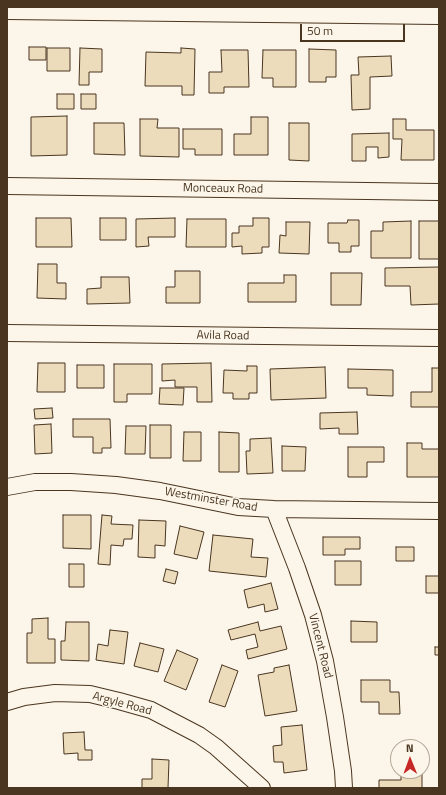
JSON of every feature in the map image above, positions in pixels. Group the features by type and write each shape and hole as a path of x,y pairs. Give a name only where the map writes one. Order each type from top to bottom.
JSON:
{"street":[{"path":"7,10 439,16"},
{"name":"Monceaux Road","path":"7,186 439,192"},
{"name":"Avila Road","path":"7,333 439,338"},
{"name":"Westminster Road","path":"7,487 35,482 71,482 116,485 160,491 238,507 274,509 439,511"},
{"name":"Vincent Road","path":"274,509 297,568 313,615 335,717 344,788"},
{"name":"Argyle Road","path":"7,702 24,697 56,694 90,694 119,700 151,710 199,735 216,747 262,788"}],"building":[{"path":"29,47 46,47 46,60 29,60"},
{"path":"47,48 70,48 70,71 47,71"},
{"path":"80,48 102,49 102,72 89,72 89,85 79,85"},
{"path":"181,48 195,49 194,95 182,95 182,86 145,86 146,52 181,53"},
{"path":"309,49 336,50 336,77 326,77 326,82 309,82"},
{"path":"221,50 248,50 249,87 224,87 224,93 209,93 209,72 222,72"},
{"path":"263,50 296,50 296,87 273,87 273,78 262,78"},
{"path":"391,56 392,76 370,77 370,109 352,110 351,75 359,75 358,57"},
{"path":"57,94 74,94 74,109 57,109"},
{"path":"81,94 96,94 96,109 81,109"},
{"path":"67,116 67,155 31,156 31,117"},
{"path":"251,117 268,117 268,155 234,155 234,134 251,134"},
{"path":"140,119 158,119 157,128 179,128 179,157 140,156"},
{"path":"393,119 406,119 406,130 434,130 434,160 401,160 402,139 393,139"},
{"path":"94,123 124,123 125,155 94,154"},
{"path":"289,123 309,123 309,161 289,160"},
{"path":"183,129 222,129 222,155 195,155 195,149 183,149"},
{"path":"389,133 389,157 378,158 378,147 366,147 366,161 352,161 352,134"},
{"path":"36,218 71,218 72,247 36,247"},
{"path":"100,218 126,218 126,240 100,240"},
{"path":"175,218 175,237 148,237 149,246 136,247 136,219"},
{"path":"253,218 269,218 269,247 262,247 262,253 242,254 242,246 232,247 232,233 239,233 239,226 253,226"},
{"path":"187,219 226,219 226,247 186,247"},
{"path":"348,220 359,220 359,246 351,246 351,252 339,252 339,243 328,243 328,223 347,223"},
{"path":"411,221 411,258 371,258 371,231 383,231 383,222"},
{"path":"419,221 439,221 439,259 419,259"},
{"path":"286,222 310,222 309,254 279,253 280,235 286,236"},
{"path":"38,264 57,264 57,283 66,283 66,299 37,298"},
{"path":"439,267 439,304 411,305 410,286 385,286 385,268"},
{"path":"175,271 200,271 200,303 166,303 166,287 175,287"},
{"path":"331,273 362,273 361,305 331,305"},
{"path":"284,275 296,275 296,302 248,302 248,283 284,283"},
{"path":"101,277 129,277 130,303 87,304 87,289 101,288"},
{"path":"38,363 65,363 65,392 37,392"},
{"path":"211,363 212,402 197,402 197,387 175,387 175,380 162,381 162,364"},
{"path":"114,364 152,364 152,394 127,394 127,402 114,402"},
{"path":"77,365 104,365 104,388 77,388"},
{"path":"247,366 257,366 257,393 249,393 249,399 233,399 233,393 223,393 224,370 247,371"},
{"path":"325,367 326,398 271,400 270,369"},
{"path":"432,368 439,368 439,407 411,407 411,392 432,392"},
{"path":"348,369 393,370 393,396 367,395 367,388 348,388"},
{"path":"160,388 184,388 183,405 159,404"},
{"path":"52,408 53,418 35,419 34,409"},
{"path":"357,412 358,434 339,434 339,428 320,429 320,413"},
{"path":"73,419 110,419 111,448 102,448 102,453 93,453 93,437 73,437"},
{"path":"51,424 52,453 35,454 34,425"},
{"path":"150,425 171,425 171,458 150,458"},
{"path":"126,426 146,426 145,454 125,454"},
{"path":"184,432 201,432 201,461 183,461"},
{"path":"219,432 239,433 239,472 219,472"},
{"path":"271,438 273,473 247,474 246,451 250,451 250,439"},
{"path":"407,443 422,443 422,449 439,449 439,477 407,477"},
{"path":"282,446 306,447 305,471 282,471"},
{"path":"348,447 384,447 384,462 367,462 367,477 348,477"},
{"path":"63,515 91,515 91,549 63,548"},
{"path":"102,515 112,516 111,524 133,525 132,539 124,539 123,546 111,545 110,565 98,564"},
{"path":"139,520 166,521 165,546 155,545 155,558 138,557"},
{"path":"180,526 204,532 197,559 174,554"},
{"path":"213,535 253,539 251,557 268,558 266,577 209,571"},
{"path":"323,537 360,537 360,549 345,549 345,555 323,555"},
{"path":"396,547 414,547 414,561 396,561"},
{"path":"335,561 361,561 361,585 335,585"},
{"path":"69,564 84,564 84,587 69,587"},
{"path":"166,569 178,572 175,584 163,581"},
{"path":"426,576 439,576 439,593 426,593"},
{"path":"271,583 278,609 265,612 264,604 248,608 244,590"},
{"path":"48,618 48,639 55,639 55,663 27,663 27,633 32,633 32,619"},
{"path":"351,621 377,622 377,642 351,642"},
{"path":"66,622 89,622 89,661 61,660 61,641 65,641"},
{"path":"258,622 260,631 281,626 287,649 248,659 246,650 258,647 255,634 231,640 228,630"},
{"path":"110,630 128,632 124,664 96,660 98,644 108,646"},
{"path":"140,643 164,649 158,672 134,666"},
{"path":"435,647 439,647 439,655 435,655"},
{"path":"177,650 198,659 186,690 164,681"},
{"path":"222,665 238,671 225,707 209,702"},
{"path":"289,665 297,711 265,716 258,675 274,672 274,668"},
{"path":"361,680 390,680 390,692 399,692 400,714 379,714 379,702 361,702"},
{"path":"302,725 307,770 284,773 283,762 274,762 273,746 282,745 281,727"},
{"path":"84,732 85,750 92,750 92,760 78,760 78,753 64,754 63,733"},
{"path":"152,759 169,760 168,788 142,788 142,779 152,779"},
{"path":"422,779 422,788 379,788 379,780"}]}
